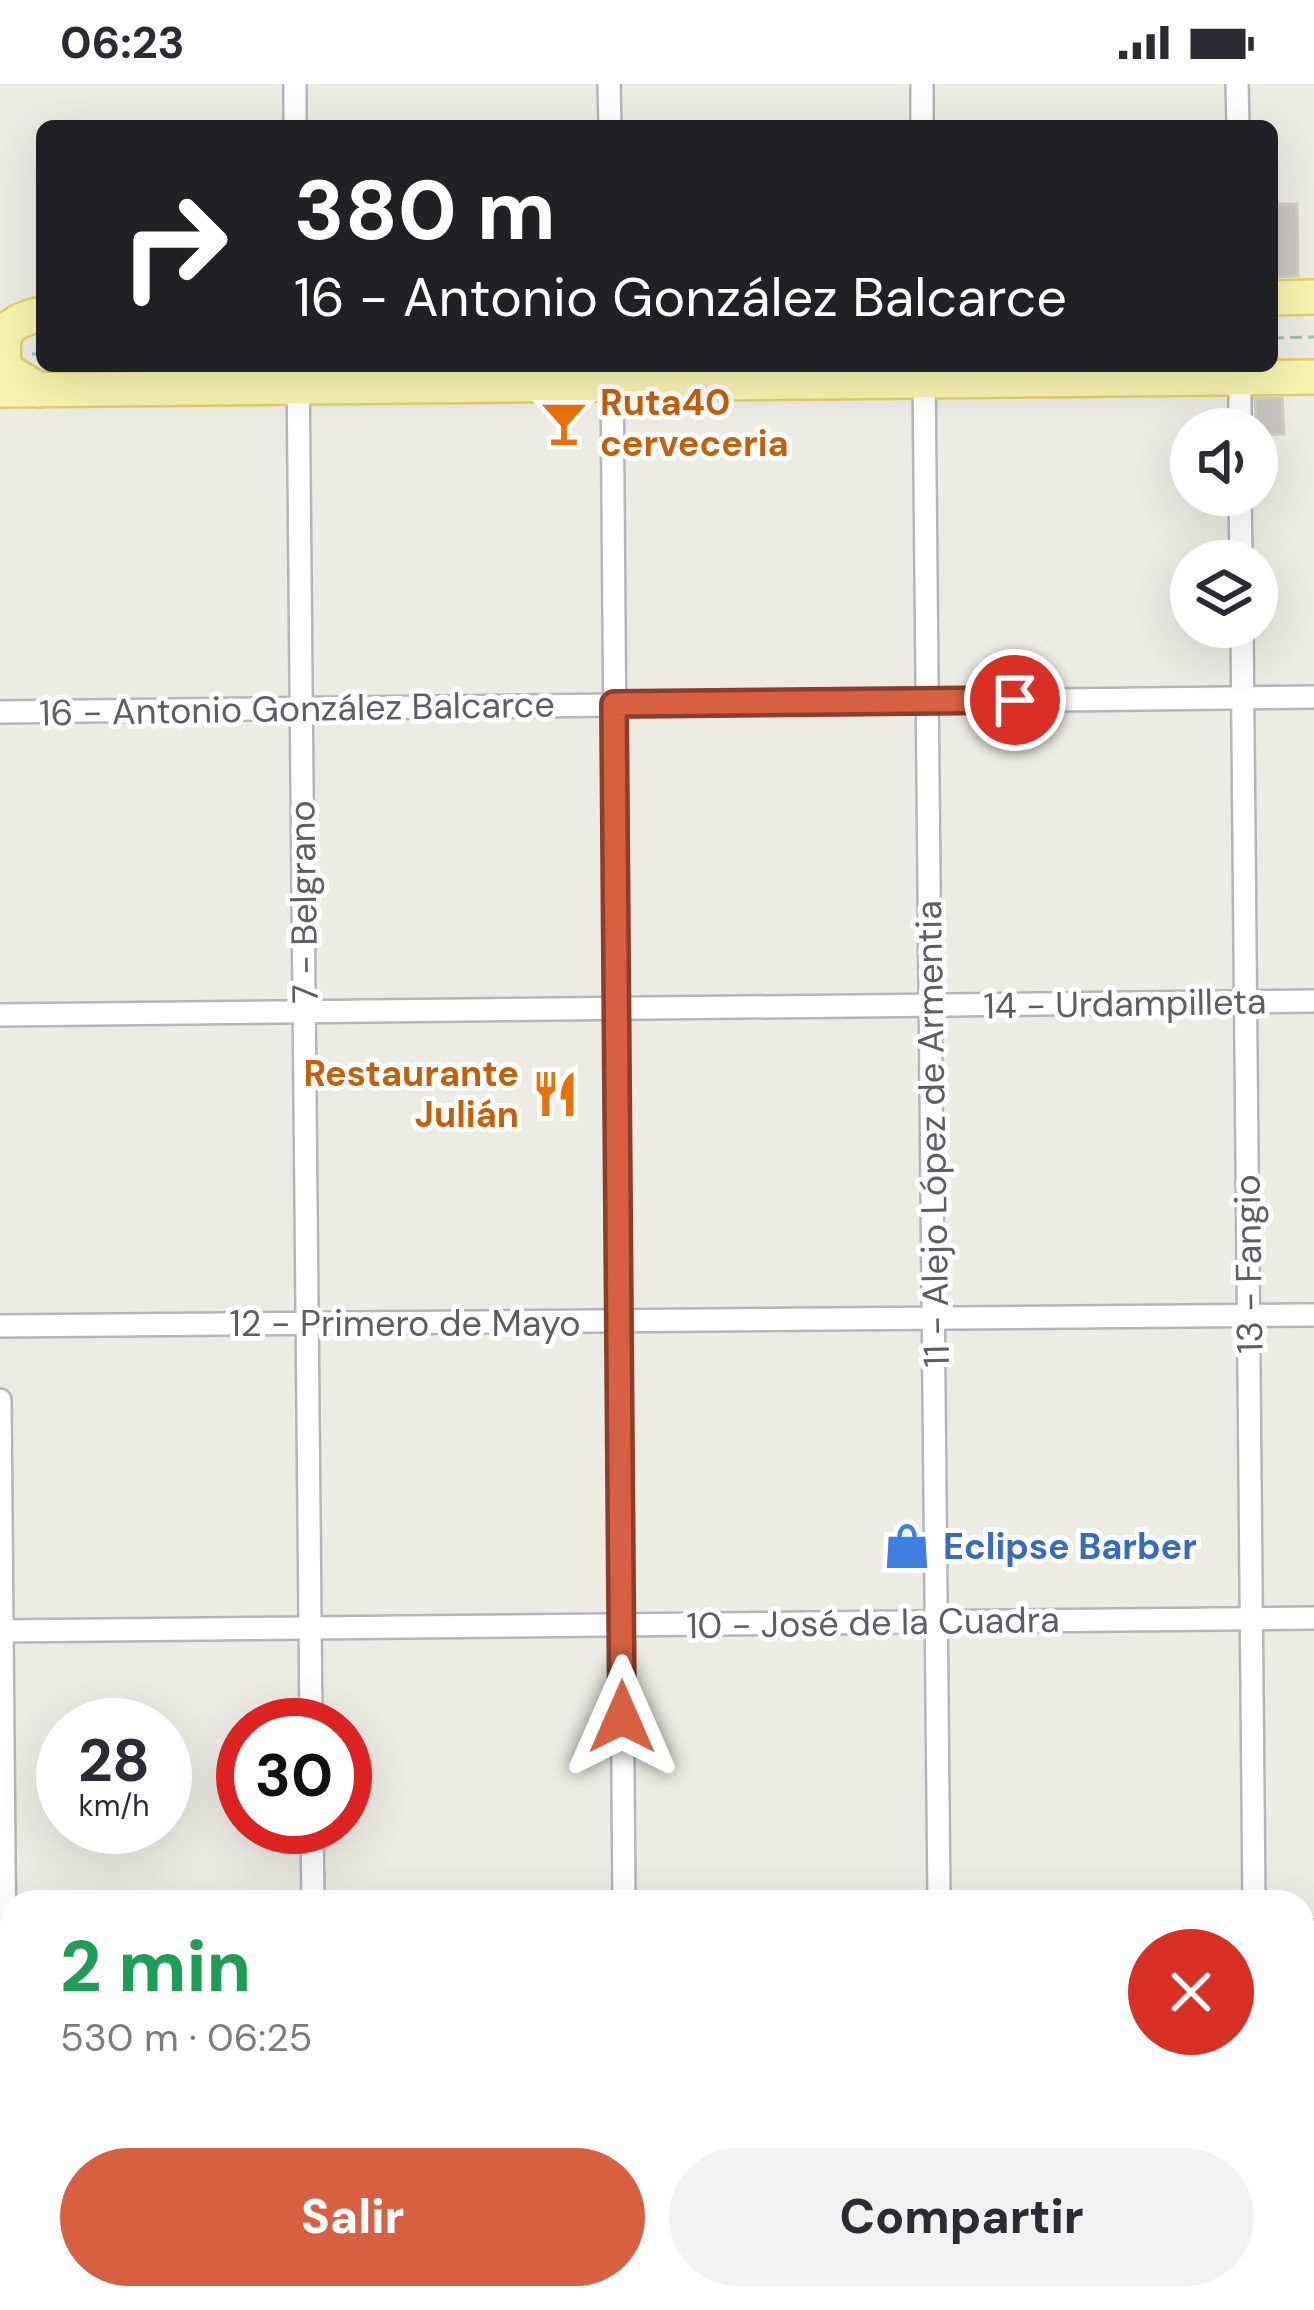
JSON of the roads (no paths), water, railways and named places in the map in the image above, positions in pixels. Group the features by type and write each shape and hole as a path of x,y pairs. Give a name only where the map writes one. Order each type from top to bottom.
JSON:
{"main road":[{"path":"0,315 36,314"},
{"path":"36,315 16,321 4,334 1,352 5,369 39,390"},
{"path":"0,391 253,388 293,373 871,383 917,372 1267,374"}],"street":[{"path":"295,84 296,120"},
{"path":"610,84 610,120"},
{"path":"922,84 922,120"},
{"path":"1237,84 1238,120"},
{"name":"11 - Alejo López de Armentia","path":"917,372 927,701 939,1890"},
{"name":"7 - Belgrano","path":"293,373 311,1698"},
{"path":"1250,408 1267,374"},
{"path":"624,1890 614,704 626,376"},
{"name":"13 - Fangio","path":"1242,648 1254,1890"},
{"name":"16 - Antonio González Balcarce","path":"0,712 1314,697"},
{"name":"14 - Urdampilleta","path":"0,1016 1314,1001"},
{"name":"12 - Primero de Mayo","path":"0,1326 1314,1315"},
{"path":"0,1400 5,1890"},
{"name":"10 - José de la Cuadra","path":"1,1631 1314,1618"},
{"path":"312,1854 313,1890"}],"place":[{"name":"Ruta40 cerveceria","path":"564,423"},
{"name":"Restaurante Julián","path":"555,1094"},
{"name":"Eclipse Barber","path":"907,1546"}]}
